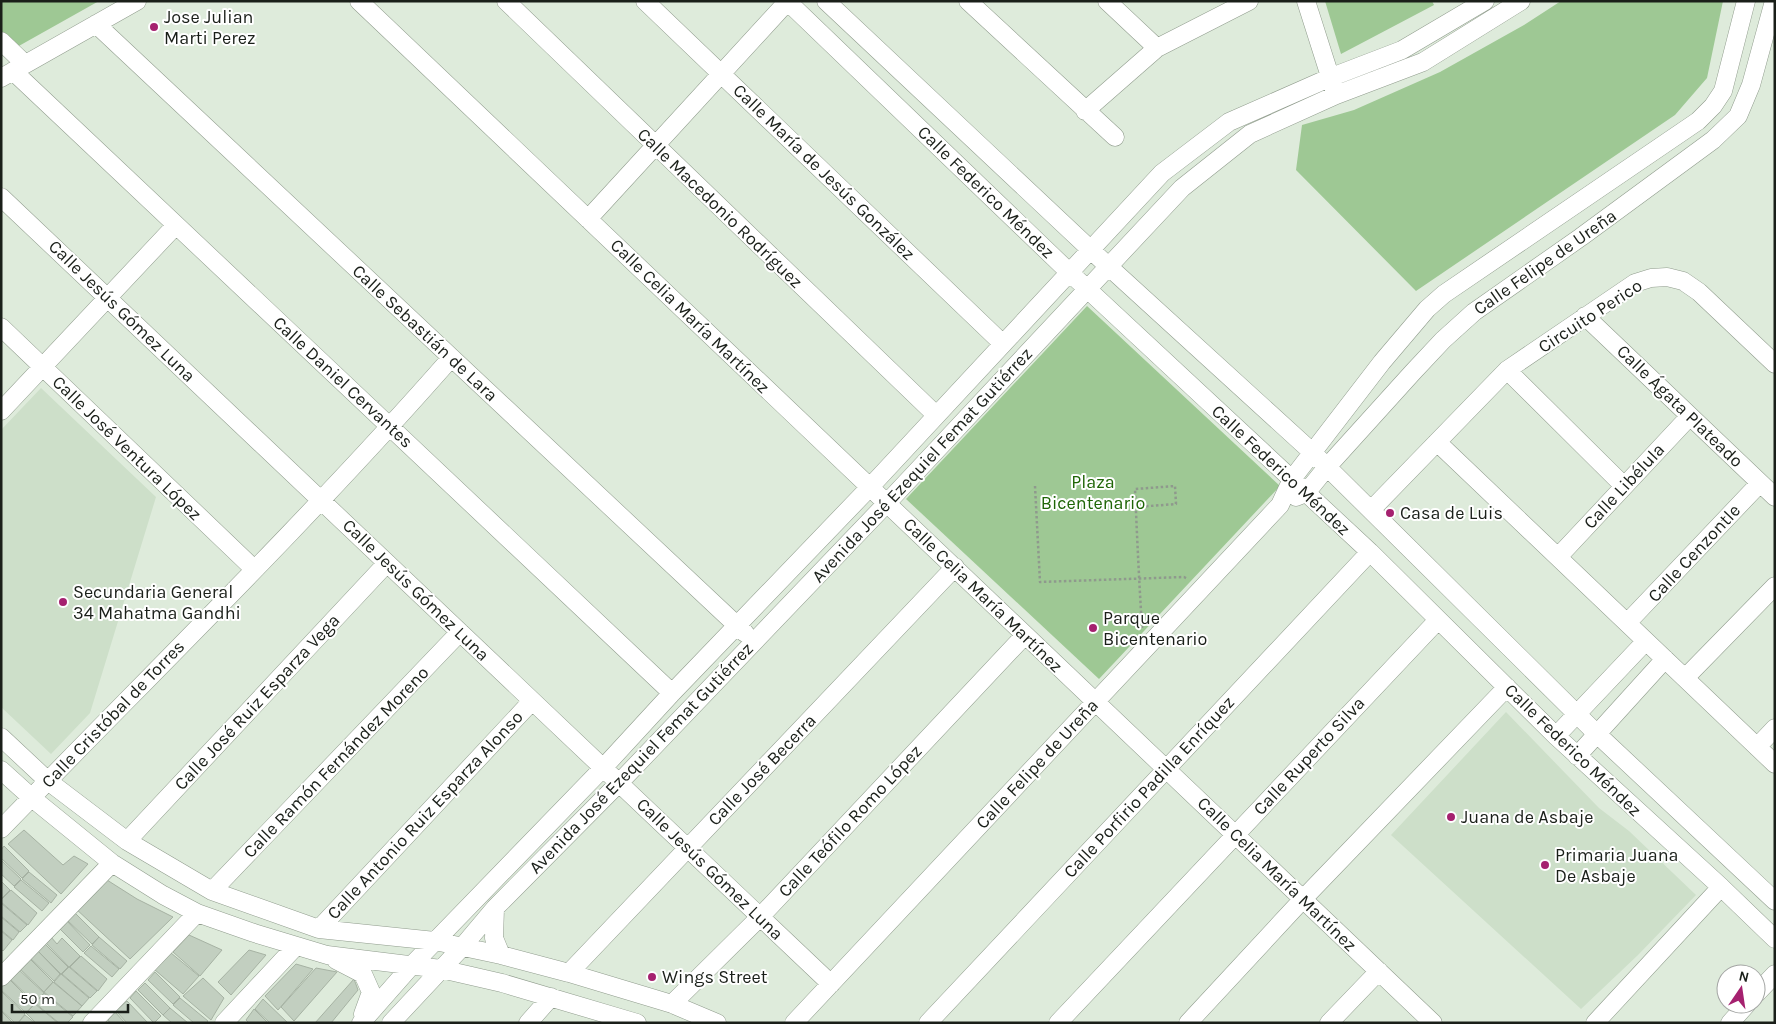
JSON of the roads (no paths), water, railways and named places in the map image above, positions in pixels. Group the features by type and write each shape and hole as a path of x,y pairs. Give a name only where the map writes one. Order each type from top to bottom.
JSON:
{"street":[{"path":"13,71 137,1"},
{"name":"Calle Celia María Martínez","path":"359,1 1433,1023"},
{"name":"Calle Macedonio Rodríguez","path":"506,1 936,415"},
{"name":"Calle María de Jesús González","path":"645,1 1002,343"},
{"name":"Calle Federico Méndez","path":"826,1 1108,266 1312,452 1578,713 1597,734 1775,900"},
{"path":"1107,1 1157,48"},
{"path":"1085,111 1157,48 1249,1"},
{"path":"1306,1 1336,95"},
{"name":"Avenida José Ezequiel Femat Gutiérrez","path":"360,1023 412,965 603,768 672,693 870,487 1002,343 1162,174 1229,122 1329,78 1402,50 1485,1"},
{"name":"Avenida José Ezequiel Femat Gutiérrez","path":"391,1023 463,946 494,908 619,783 887,503 1182,188 1250,134 1336,95 1423,62 1521,1"},
{"name":"Calle Felipe de Ureña","path":"794,1023 1280,505 1292,479 1312,452 1382,362 1427,309 1444,294 1698,121 1713,106 1723,91 1746,1"},
{"name":"Calle Felipe de Ureña","path":"1280,505 1306,493 1327,467 1443,340 1474,312 1582,237 1713,140 1738,116 1751,85 1774,1"},
{"path":"588,219 787,2"},
{"name":"Calle Federico Méndez","path":"787,2 1087,289 1370,552 1577,756 1775,939"},
{"path":"971,2 1085,111 1115,137"},
{"name":"Calle Sebastián de Lara","path":"96,24 754,642"},
{"name":"Calle Daniel Cervantes","path":"1,41 13,71 672,693"},
{"name":"Calle Jesús Gómez Luna","path":"1,197 830,984"},
{"path":"1,411 176,225"},
{"name":"Circuito Perico","path":"1371,510 1508,370 1635,283 1651,278 1666,277 1683,281 1699,292 1775,364"},
{"name":"Calle Ágata Plateado","path":"1585,316 1775,497"},
{"name":"Calle José Ventura López","path":"1,327 254,569"},
{"name":"Calle Cristóbal de Torres","path":"1,830 321,500 390,427 451,358"},
{"path":"1508,370 1624,486"},
{"name":"Calle Libélula","path":"1558,557 1690,416"},
{"path":"1437,442 1775,764"},
{"name":"Calle Cenzontle","path":"1627,623 1760,483"},
{"name":"Calle Porfirio Padilla Enríquez","path":"928,1023 1370,552"},
{"name":"Calle José Ruiz Esparza Vega","path":"127,841 387,563"},
{"name":"Calle José Becerra","path":"569,972 955,568"},
{"path":"1685,678 1775,586"},
{"name":"Calle Ruperto Silva","path":"1058,1023 1438,620"},
{"name":"Calle Ramón Fernández Moreno","path":"212,892 460,632"},
{"name":"Calle Teófilo Romo López","path":"672,1004 760,917 1025,635"},
{"path":"1556,736 1645,642"},
{"path":"1577,756 1665,659"},
{"path":"1188,1023 1303,899 1507,687"},
{"name":"Calle Antonio Ruiz Esparza Alonso","path":"318,929 532,701"},
{"path":"1757,747 1775,728"},
{"path":"1,737 48,781 127,841 212,892 318,929 435,941 501,954 569,972 672,1004 717,1023"},
{"path":"1,770 32,798 112,863 163,895 198,913 327,955 441,969 502,983 636,1023"},
{"path":"1,977 112,863"},
{"path":"1595,1023 1721,888"},
{"path":"494,908 494,938 501,954"},
{"path":"92,1023 198,913"},
{"path":"224,1023 296,946"},
{"path":"327,955 363,974 371,992 360,1023"},
{"path":"1329,1023 1379,971"},
{"path":"1766,983 1775,974"},
{"path":"528,1023 551,997"}],"place":[{"name":"Jose Julian Marti Perez","path":"154,27"},
{"name":"Casa de Luis","path":"1390,513"},
{"name":"Secundaria General 34 Mahatma Gandhi","path":"63,602"},
{"name":"Parque Bicentenario","path":"1093,628"},
{"name":"Juana de Asbaje","path":"1451,817"},
{"name":"Primaria Juana De Asbaje","path":"1545,865"},
{"name":"Wings Street","path":"652,977"}],"park label":[{"name":"Plaza Bicentenario","path":"1093,492"}]}
